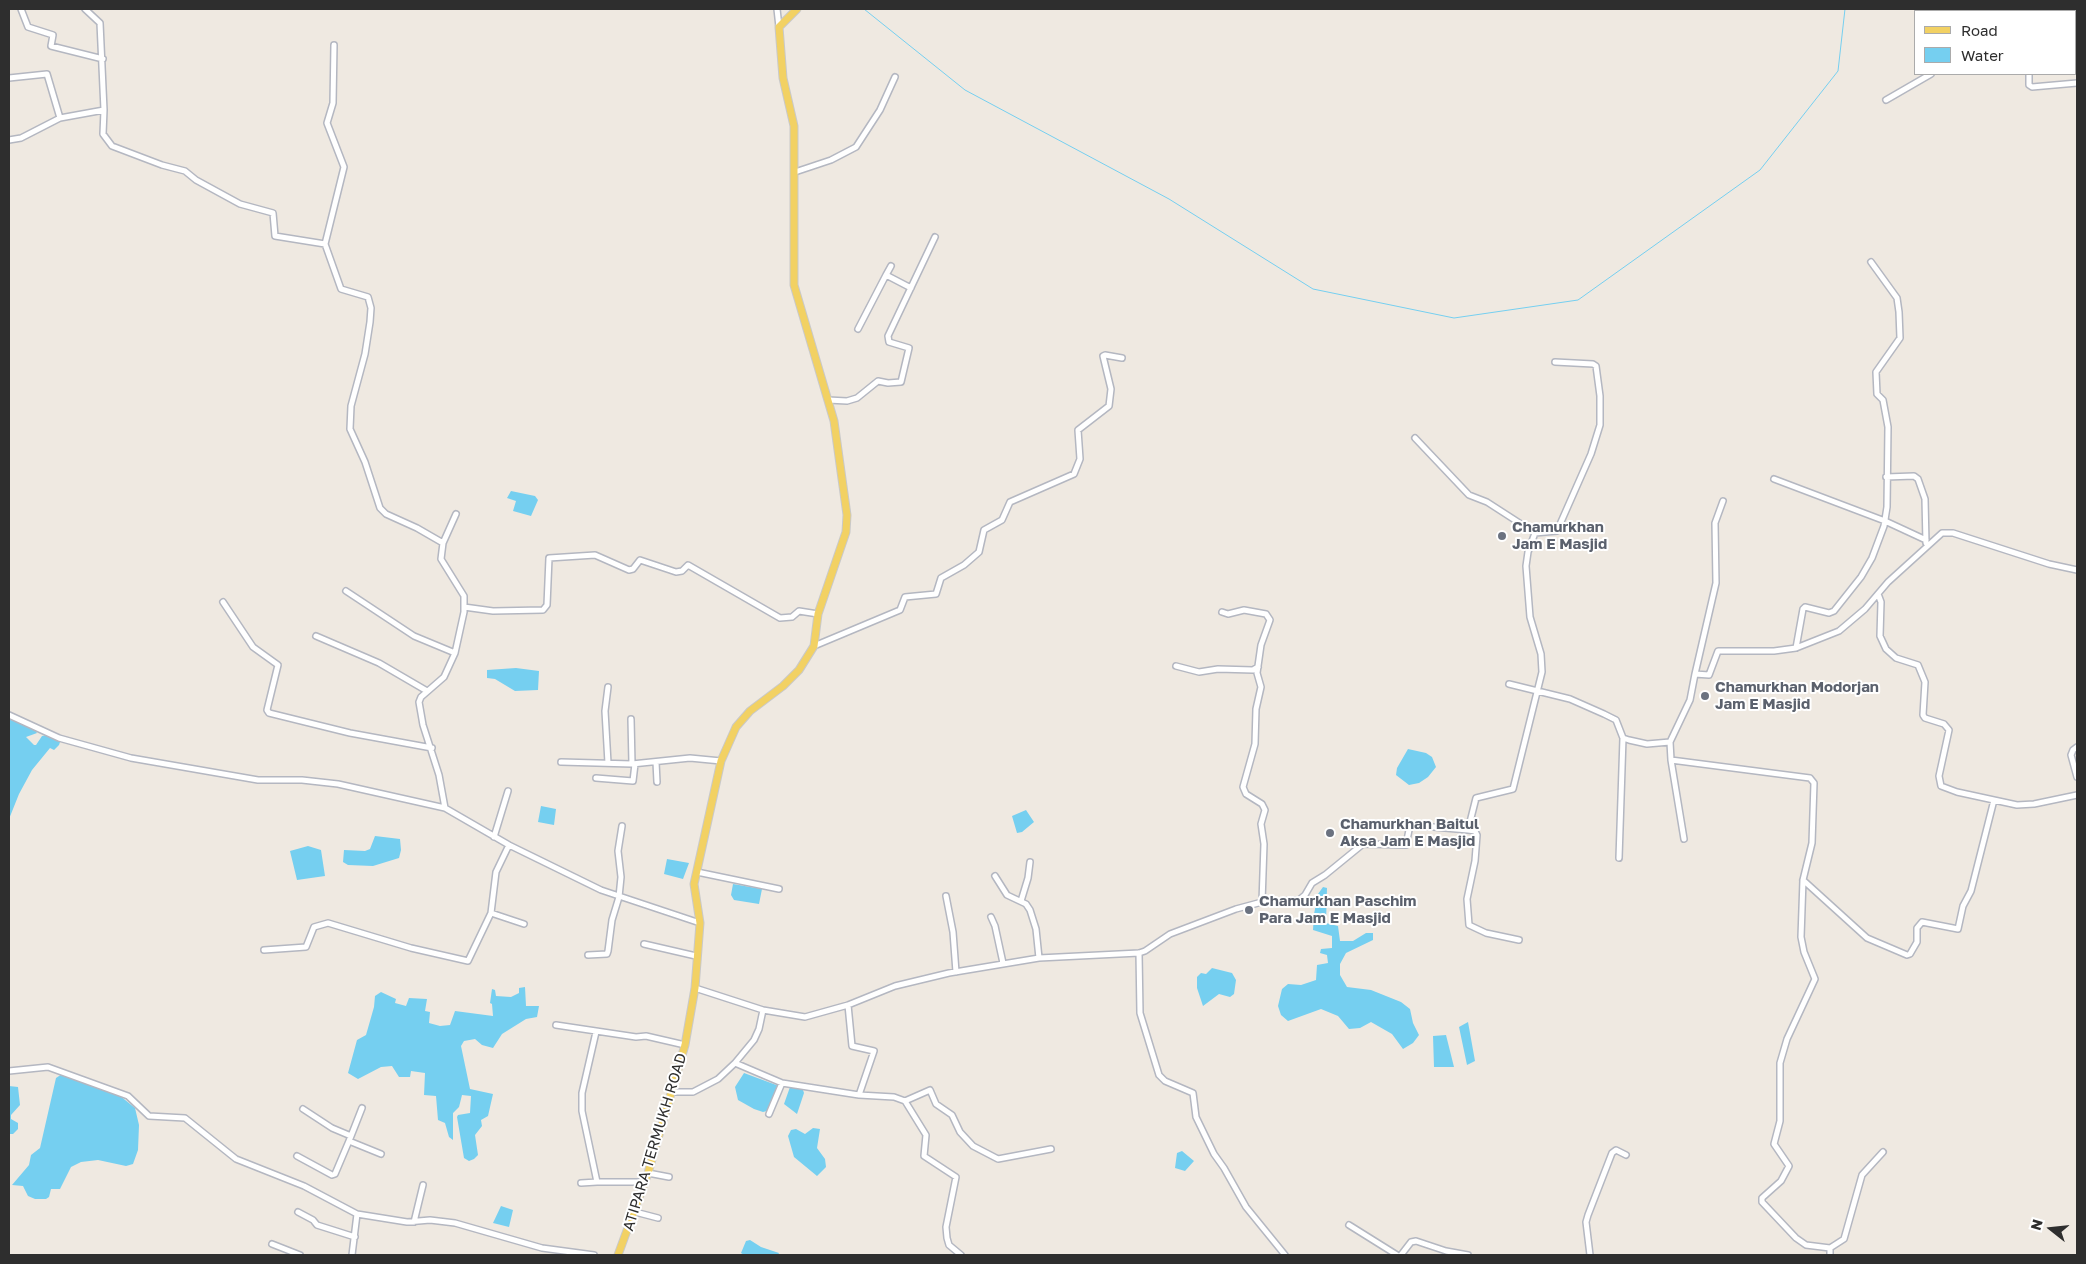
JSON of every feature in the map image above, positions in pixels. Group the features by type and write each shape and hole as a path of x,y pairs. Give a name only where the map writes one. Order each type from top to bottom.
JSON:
{"main road":[{"path":"779,27 797,9"},
{"name":"ATIPARA TERMUKH ROAD","path":"618,1255 635,1212 674,1092 685,1045 695,988 700,922 694,884 721,761 736,727 750,711 783,686 799,670 814,646 818,614 827,584 842,550 847,515 834,421 794,285 794,126 783,78 779,27"}],"street":[{"path":"21,9 28,27 53,35 51,46 103,58"},
{"path":"85,9 100,23 103,58 104,134 112,146 162,165 185,170 196,180 232,201 273,213 276,236 325,244"},
{"path":"776,9 779,27"},
{"path":"334,45 333,103 327,123 344,167 325,244 341,289 366,296 371,308 365,354 349,419 350,429 365,462 380,508 386,514 417,528 443,543"},
{"path":"9,78 47,74 60,118"},
{"path":"1886,100 1929,75"},
{"path":"2029,75 2032,87 2077,83"},
{"path":"794,172 831,160 856,147 880,110 895,77"},
{"path":"9,140 21,138 60,118 104,110"},
{"path":"828,400 847,401 857,398 878,381 888,383 901,382 909,348 889,342 888,339 935,237"},
{"path":"1796,648 1803,609 1805,607 1830,613 1834,611 1872,558 1887,507 1888,427 1883,400 1877,394 1876,372 1900,338 1899,312 1897,298 1871,262"},
{"path":"858,329 890,266"},
{"path":"886,275 911,288"},
{"path":"814,646 900,610 905,597 936,594 940,578 964,565 979,552 984,530 1002,520 1010,502 1074,474 1080,459 1078,430 1109,406 1111,389 1103,356 1122,358"},
{"path":"1415,438 1469,495 1487,502 1535,533 1557,531 1591,454 1600,426 1600,396 1596,366 1556,362"},
{"path":"1886,478 1914,476 1918,478 1926,499 1926,543"},
{"path":"1774,479 1884,521 1926,543"},
{"path":"1684,839 1671,760 1670,742 1690,700 1716,583 1716,523 1723,502"},
{"path":"445,808 432,748 419,706 421,697 444,677 455,653 464,607 462,592 441,559 443,543 456,514"},
{"path":"1468,830 1476,798 1513,788 1543,661 1530,617 1526,566 1528,552 1535,533"},
{"path":"1695,674 1709,675 1720,651 1756,652 1796,648 1839,631 1865,609 1926,543 1942,533 1953,533 2049,564 2077,570"},
{"path":"464,607 493,611 542,610 547,605 549,558 595,555 629,570 633,569 640,560 676,572 682,571 688,565 780,618 792,617 799,611 818,614"},
{"path":"346,591 414,636 455,653"},
{"path":"1878,594 1881,602 1880,636 1886,649 1896,658 1918,665 1925,682 1923,715 1925,718 1944,724 1949,730 1939,776 1941,786 1957,792 2024,805 2077,795"},
{"path":"223,602 253,647 278,665 267,710 269,713 350,733 432,748"},
{"path":"1222,612 1228,614 1244,610 1269,616 1270,620 1261,645 1258,667 1261,687 1256,708 1255,744 1243,787 1246,794 1262,804 1265,810 1261,824 1264,844 1262,902"},
{"path":"316,636 379,663 427,691"},
{"path":"1176,666 1199,672 1218,669 1253,670 1258,667"},
{"path":"1510,684 1570,699 1616,720 1623,738 1619,858"},
{"path":"608,687 606,711 608,763"},
{"path":"9,715 59,738 131,758 258,780 302,780 338,784 445,808 494,837 567,874 619,897 700,922"},
{"path":"596,778 633,781 634,764 631,720"},
{"path":"1623,738 1646,744 1670,742"},
{"path":"2077,747 2071,755 2077,777"},
{"path":"562,762 634,764 690,758 721,761"},
{"path":"1671,760 1812,780 1812,843 1803,880 1801,937 1804,952 1815,979 1787,1039 1780,1063 1780,1121 1774,1144 1789,1166 1781,1181 1762,1198 1762,1202 1796,1238 1806,1245 1830,1248 1844,1240 1862,1175 1883,1152"},
{"path":"656,762 657,782"},
{"path":"494,837 508,791"},
{"path":"1803,880 1867,938 1910,954 1916,942 1918,928 1922,922 1955,930 1958,928 1963,906 1971,891 1994,800"},
{"path":"695,988 763,1010 805,1016 848,1005 895,986 1003,963 1039,958 1145,951 1170,934 1236,909 1262,902 1303,898 1312,883 1325,875 1363,844 1406,845 1410,825 1475,831 1477,835 1475,861 1467,899 1469,925 1486,933 1519,940"},
{"path":"588,956 606,954 608,951 612,920 619,897 621,877 618,851 622,826"},
{"path":"264,950 306,947 314,927 328,923 411,948 468,962 490,913 496,872 509,845"},
{"path":"1021,900 1028,878 1030,862"},
{"path":"697,872 779,889"},
{"path":"995,876 1007,895 1021,900 1026,904 1032,915 1039,958"},
{"path":"946,896 953,932 956,972"},
{"path":"490,913 524,924"},
{"path":"991,917 1003,963"},
{"path":"644,944 696,956"},
{"path":"1139,952 1140,1013 1159,1075 1165,1081 1193,1092 1196,1117 1214,1154 1246,1208 1284,1255"},
{"path":"848,1005 852,1046 874,1051 860,1095"},
{"path":"674,1092 693,1092 718,1079 735,1063 754,1040 759,1029 763,1010"},
{"path":"556,1025 636,1037 646,1036 685,1045"},
{"path":"596,1032 582,1093 582,1111 597,1182"},
{"path":"735,1063 782,1083 860,1095 894,1097 905,1101 926,1135 924,1156 956,1177 952,1194 952,1208 946,1227 949,1245 960,1255"},
{"path":"9,1071 48,1067 128,1096 149,1116 185,1118 236,1159 304,1186 357,1214 414,1222 430,1220 455,1223 542,1248 594,1255"},
{"path":"769,1114 782,1083"},
{"path":"905,1101 930,1090 936,1104 952,1115 960,1132 973,1146 998,1159 1051,1149"},
{"path":"303,1108 350,1139 381,1154"},
{"path":"297,1156 332,1175 335,1174 362,1108"},
{"path":"1590,1255 1586,1222 1588,1215 1612,1153 1616,1150 1626,1155"},
{"path":"648,1173 669,1177"},
{"path":"581,1182 645,1182"},
{"path":"414,1222 423,1185"},
{"path":"298,1212 313,1220 317,1225 355,1237"},
{"path":"635,1212 658,1218"},
{"path":"352,1255 357,1214"},
{"path":"1349,1225 1399,1255 1411,1242 1416,1241 1446,1251 1468,1255"},
{"path":"272,1244 300,1255"},
{"path":"1830,1248 1830,1255"}],"water":[{"path":"511,491 535,496 538,500 531,516 513,511 516,501 507,498"},
{"path":"516,668 539,671 538,690 515,691 495,679 487,678 487,670"},
{"path":"9,719 35,730 37,733 26,737 34,745 42,736 47,735 60,742 54,750 50,748 32,770 19,794 9,819"},
{"path":"1408,749 1426,753 1432,757 1436,767 1428,777 1419,783 1409,785 1396,775 1397,768"},
{"path":"541,806 556,809 554,825 538,822"},
{"path":"1026,810 1034,822 1022,832 1017,833 1012,816"},
{"path":"375,836 400,839 401,850 399,858 373,866 348,865 343,862 344,850 365,851 370,849"},
{"path":"308,846 321,850 325,876 297,880 290,851"},
{"path":"667,859 689,863 683,879 664,874"},
{"path":"733,884 762,889 759,904 734,900 731,895"},
{"path":"1323,887 1327,888 1326,923 1338,926 1340,941 1353,941 1366,933 1373,933 1373,940 1346,953 1340,964 1340,975 1347,987 1371,990 1401,1002 1410,1009 1413,1023 1419,1035 1413,1043 1403,1049 1392,1034 1371,1022 1360,1028 1349,1029 1338,1016 1321,1009 1288,1021 1281,1015 1278,1006 1282,989 1288,984 1301,985 1316,980 1317,965 1328,963 1327,955 1320,953 1321,949 1332,948 1332,936 1313,930 1318,894"},
{"path":"1212,968 1232,973 1236,980 1234,994 1230,997 1219,994 1203,1006 1197,988 1197,977 1201,973 1206,974"},
{"path":"525,987 526,1006 539,1006 537,1017 526,1019 502,1034 493,1048 482,1045 475,1039 464,1041 461,1046 470,1089 493,1094 488,1116 481,1120 482,1126 475,1135 478,1155 474,1159 469,1161 464,1158 457,1117 458,1115 470,1113 471,1096 462,1095 459,1107 453,1113 453,1140 449,1137 445,1123 438,1120 436,1096 424,1095 425,1073 411,1071 410,1077 399,1077 392,1066 381,1067 358,1079 348,1073 357,1040 366,1035 375,996 381,992 396,999 395,1003 406,1006 409,998 427,999 425,1011 430,1012 429,1023 440,1026 450,1025 455,1011 493,1016 492,1004 490,1003 492,989 495,990 496,996 511,997 519,993 519,988"},
{"path":"1468,1022 1475,1061 1467,1065 1459,1027"},
{"path":"1446,1035 1454,1067 1434,1067 1433,1036"},
{"path":"744,1073 779,1086 767,1111 763,1112 754,1109 738,1100 735,1087"},
{"path":"62,1074 119,1095 135,1108 139,1125 138,1150 133,1164 126,1166 98,1160 81,1162 71,1167 60,1189 51,1189 49,1197 46,1199 35,1199 28,1196 23,1186 12,1185 29,1165 31,1155 40,1148 56,1078"},
{"path":"9,1086 18,1087 20,1105 11,1115 11,1119 18,1123 18,1129 13,1134 9,1134"},
{"path":"790,1087 802,1087 804,1093 797,1114 784,1104"},
{"path":"813,1128 820,1129 817,1148 825,1159 826,1167 817,1176 794,1157 788,1136 791,1130 796,1129 805,1134"},
{"path":"1182,1151 1194,1161 1185,1171 1175,1168 1177,1153"},
{"path":"501,1206 513,1210 509,1227 493,1223"},
{"path":"750,1240 761,1247 779,1253 778,1255 744,1255 741,1253 746,1241"}],"waterway":[{"path":"864,9 965,90 1169,199 1313,289 1454,318 1578,300 1760,170 1838,71 1845,9"}],"place":[{"name":"Chamurkhan Jam E Masjid","path":"1502,536"},
{"name":"Chamurkhan Modorjan Jam E Masjid","path":"1705,696"},
{"name":"Chamurkhan Baitul Aksa Jam E Masjid","path":"1330,833"},
{"name":"Chamurkhan Paschim Para Jam E Masjid","path":"1249,910"}]}
